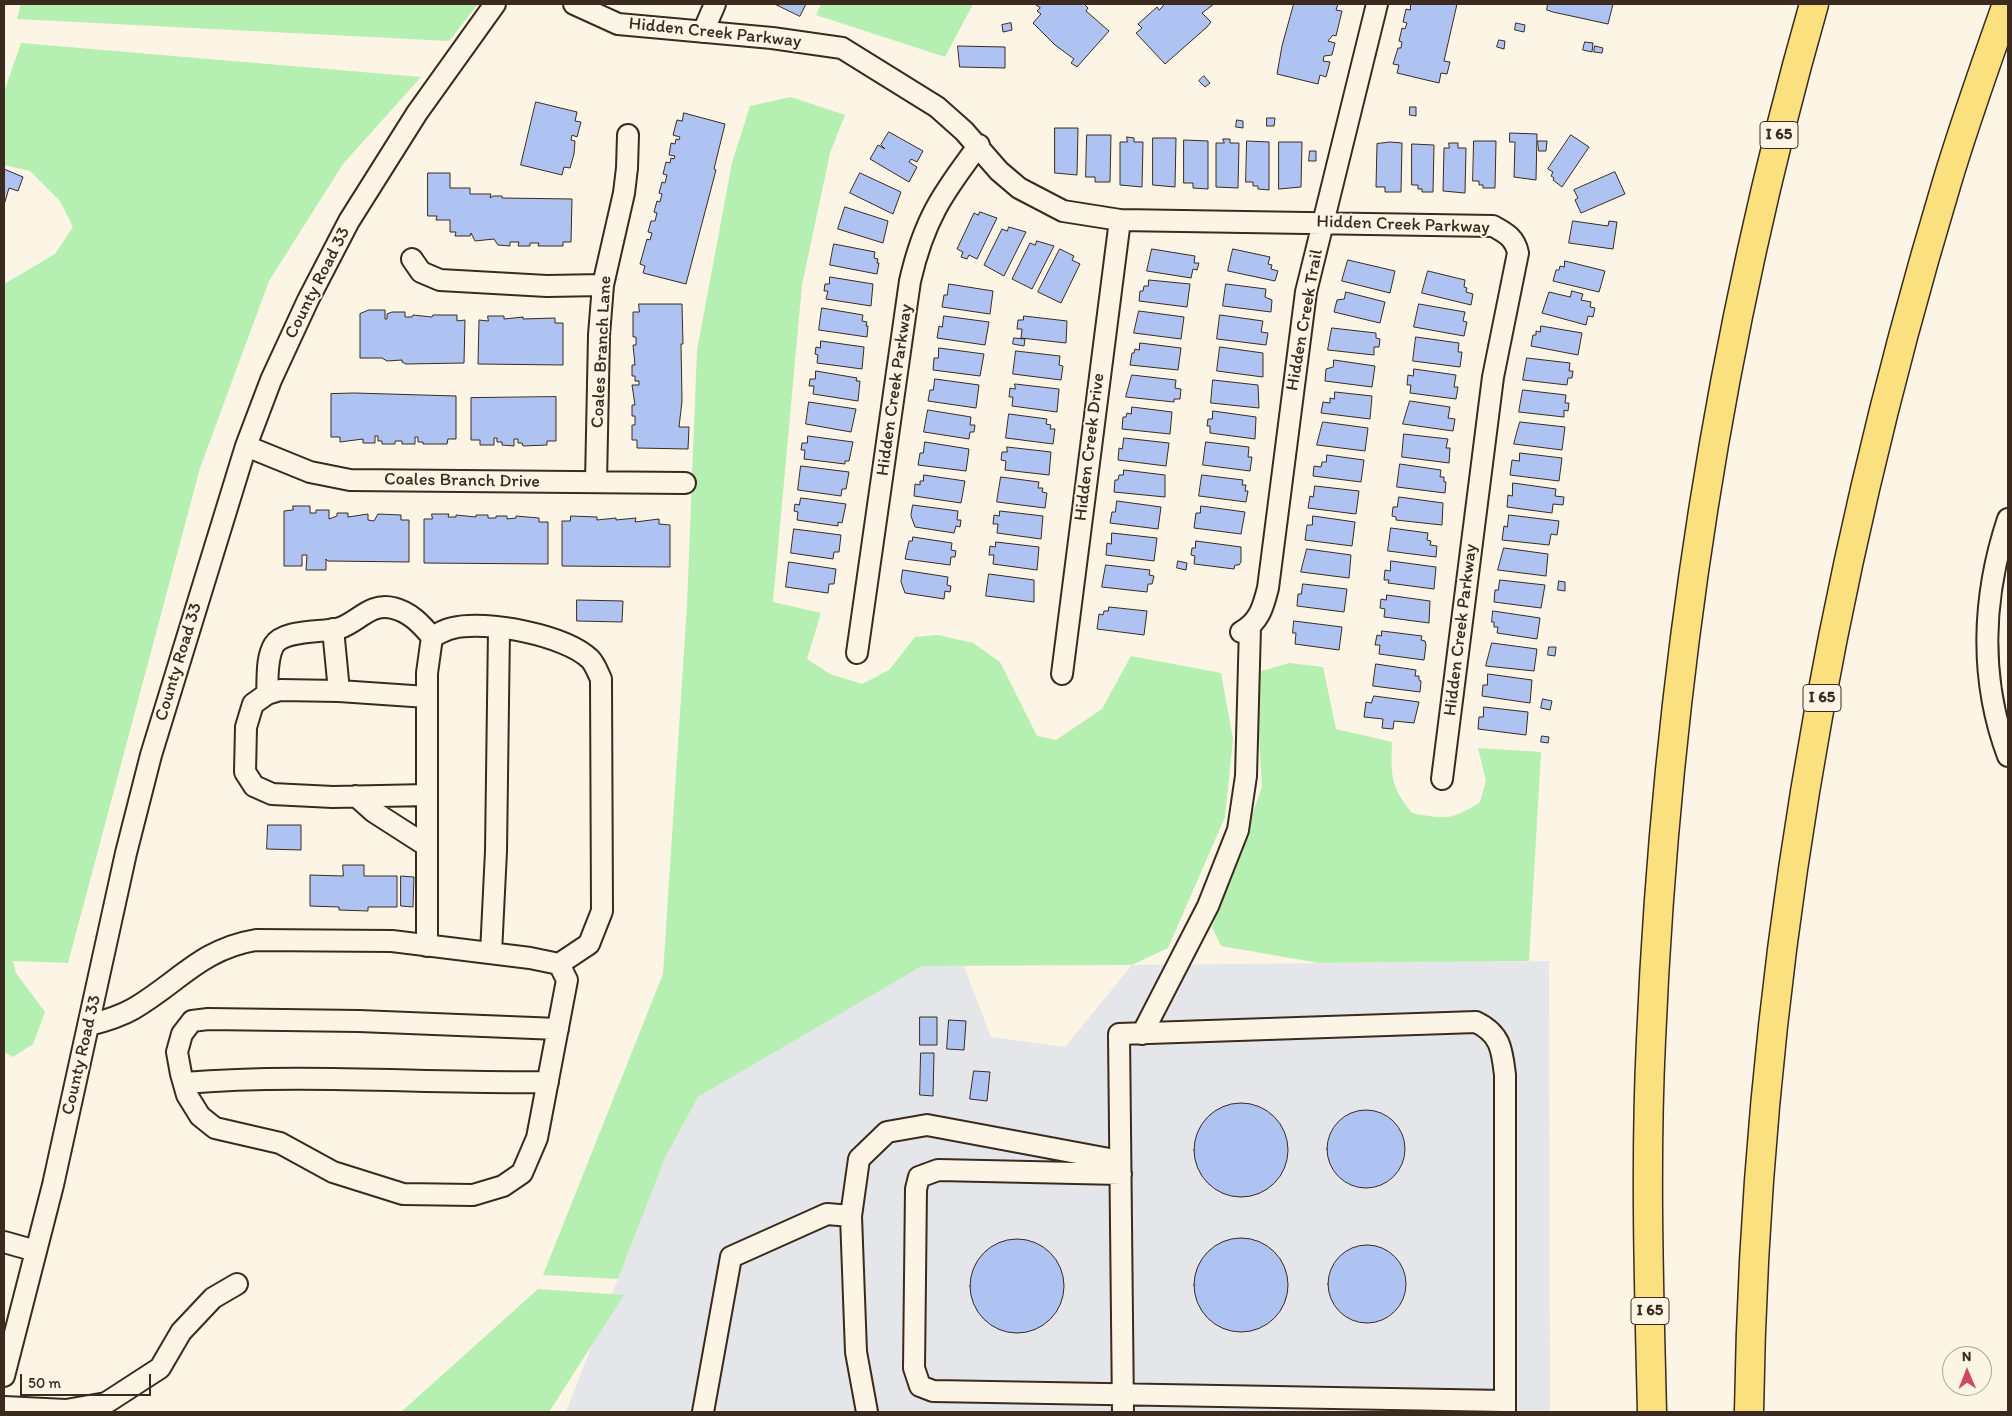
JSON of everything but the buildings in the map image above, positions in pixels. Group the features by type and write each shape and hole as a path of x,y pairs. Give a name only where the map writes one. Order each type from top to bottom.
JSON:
{"highway":[{"name":"I 65","path":"1652,1412 1648,1210 1650,1044 1656,940 1681,670 1700,531 1725,380 1772,162 1814,4"},
{"name":"I 65","path":"1749,1412 1752,1286 1764,1120 1775,1005 1800,822 1813,746 1843,587 1880,423 1947,182 2007,4"},
{"path":"1642,1412 1648,1210"}],"street":[{"name":"County Road 33","path":"4,1376 36,1251 89,1025 126,854 151,755 246,446 279,362 308,300 349,221 417,113 495,4"},
{"name":"Hidden Creek Parkway","path":"574,4 618,24 842,48 937,107 979,145 999,171 1012,182 1041,201 1063,211 1120,220 1493,226 1506,233 1517,246 1516,265 1505,309 1493,377 1442,779"},
{"path":"703,32 715,4"},
{"name":"Hidden Creek Trail","path":"1142,1034 1208,906 1238,830 1246,776 1246,630 1263,608 1268,588 1302,316 1323,222 1377,4"},
{"name":"Coales Branch Lane","path":"596,482 599,335 603,285 624,193 628,168 628,135"},
{"name":"Hidden Creek Parkway","path":"857,653 910,281 917,250 937,203 979,145"},
{"name":"Hidden Creek Drive","path":"1062,674 1120,220"},
{"path":"412,259 421,272 440,280 547,286 603,285"},
{"name":"Coales Branch Drive","path":"246,446 310,472 350,480 685,483"},
{"path":"2008,519 1993,577 1987,632 1990,689 2008,756"},
{"path":"267,694 270,658 274,645 283,637 341,628 375,608 392,608 418,620 432,637 427,673 427,946"},
{"path":"334,628 339,691"},
{"path":"89,1025 110,1020 133,1009 201,960 216,951 237,943 256,940 392,941 491,953 559,964 589,944 602,911 601,679 591,660 568,645 528,632 453,628 432,637"},
{"path":"491,953 496,851 499,629"},
{"path":"427,697 339,691 280,690 267,694 253,704 246,727 245,772 254,786 272,794 427,795"},
{"path":"356,796 374,812 427,846"},
{"path":"558,1029 359,1021 208,1018 192,1021 182,1034 177,1052 187,1095 200,1116 215,1128 280,1143 334,1172 403,1194 473,1194 503,1186 522,1172 537,1138 568,980 559,964"},
{"path":"1120,1168 938,1170 919,1178 916,1189 914,1368 920,1386 933,1391 1123,1403 1505,1406 1505,1075 1501,1046 1487,1027 1476,1022 1119,1034 1123,1403"},
{"path":"184,1083 232,1079 476,1084 548,1082"},
{"path":"867,1412 856,1352 851,1216 859,1159 887,1132 927,1125 1120,1168"},
{"path":"704,1412 731,1257 828,1214 851,1216"},
{"path":"4,1242 36,1251"},
{"path":"4,1408 66,1410 106,1403 160,1368 181,1332 213,1298 237,1284"}],"shaded area":[{"path":"1549,961 1550,1412 566,1412 665,1158 698,1097 922,966 964,966 991,1037 1065,1047 1132,965"}],"green space":[{"path":"21,4 478,4 449,41 17,19"},
{"path":"821,4 973,4 945,57 816,15"},
{"path":"21,43 421,77 343,164 269,281 200,468 68,963 13,961 16,973 45,1012 33,1044 13,1057 4,1052 4,284 55,254 73,227 60,201 30,171 4,165 4,92"},
{"path":"791,97 845,115 830,153 802,285 773,602 821,613 807,659 830,674 862,684 889,670 915,637 938,635 973,643 1000,662 1037,736 1056,740 1102,709 1131,656 1221,673 1233,739 1225,817 1168,948 1132,965 922,966 698,1097 665,1158 618,1279 543,1275 663,974 687,605 697,350 732,163 750,106"},
{"path":"1289,663 1323,667 1336,729 1392,742 1393,780 1399,795 1412,813 1448,817 1462,813 1480,802 1486,781 1478,748 1541,752 1529,961 1319,963 1221,946 1212,927 1262,787 1255,673"},
{"path":"538,1289 624,1295 549,1412 401,1412"}]}
